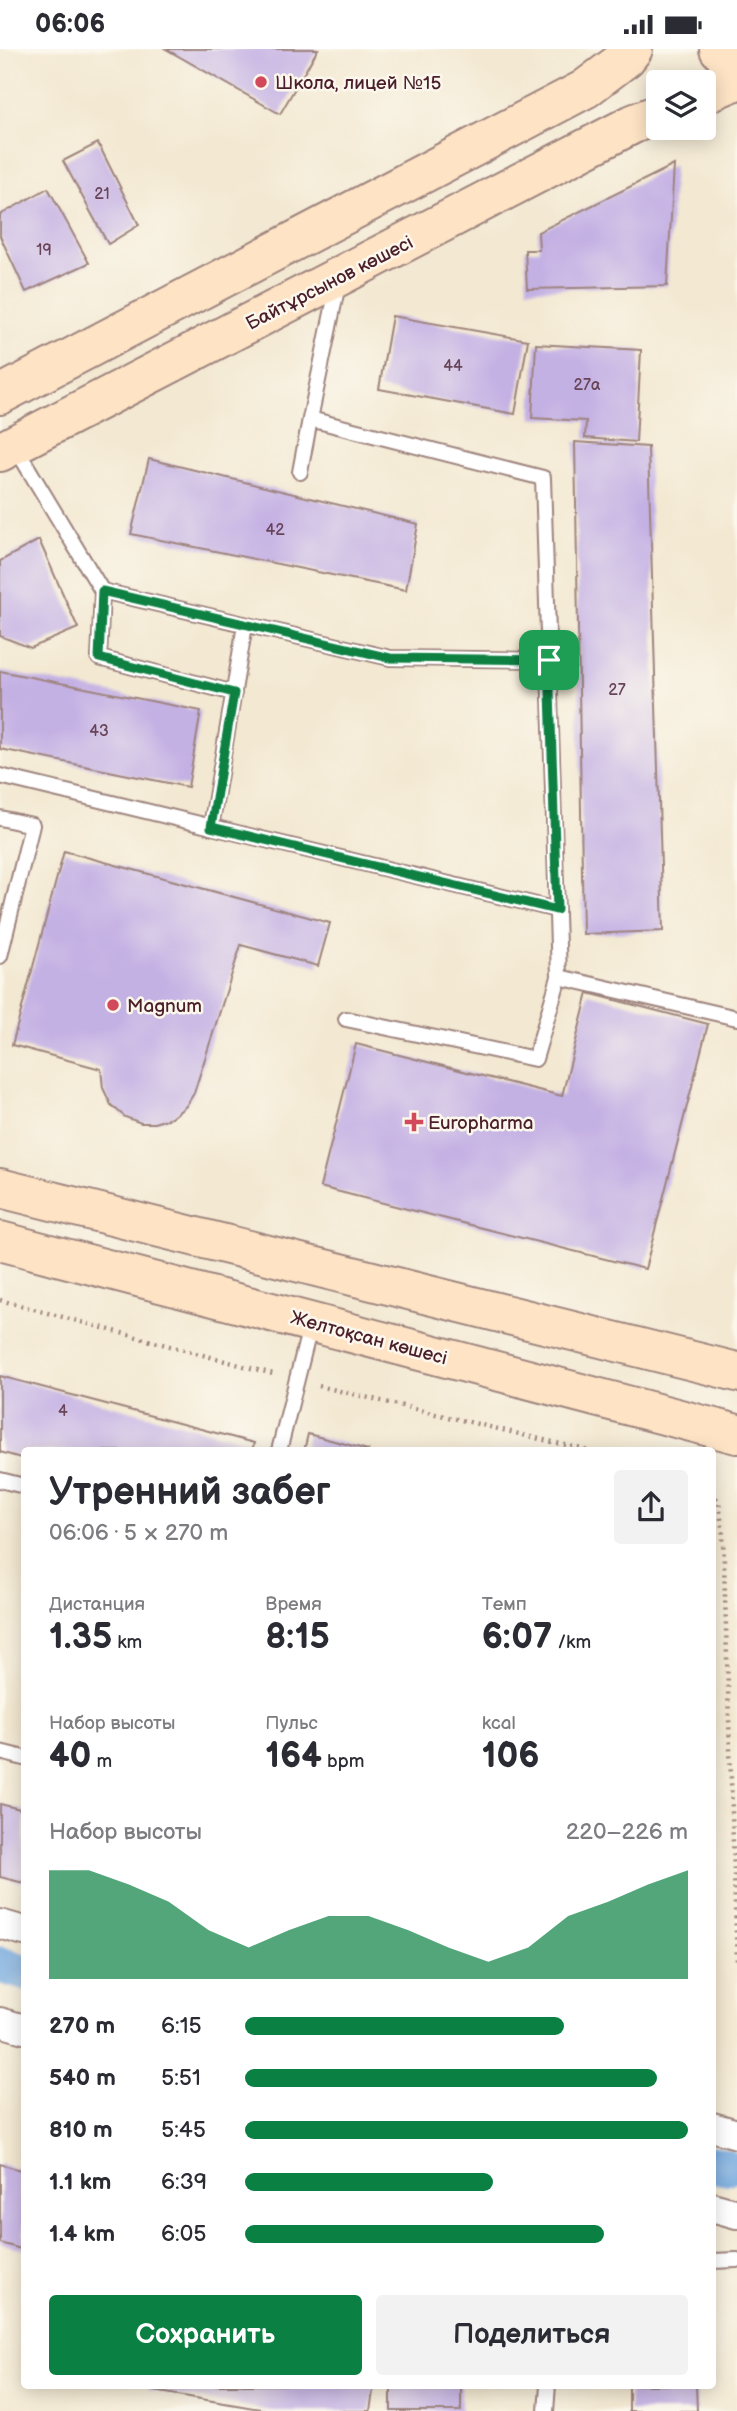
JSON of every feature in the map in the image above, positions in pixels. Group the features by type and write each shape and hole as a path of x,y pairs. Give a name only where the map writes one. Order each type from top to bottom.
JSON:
{"main road":[{"path":"0,394 586,89 626,58 633,49"},
{"path":"719,49 737,68"},
{"path":"716,89 737,80"},
{"name":"Байтұрсынов көшесі","path":"7,449 646,119"},
{"path":"0,1188 737,1372"},
{"name":"Желтоқсан көшесі","path":"0,1241 737,1434"}],"street":[{"path":"0,1924 21,1930"},
{"path":"0,2022 21,2028"},
{"path":"716,2128 737,2134"},
{"path":"716,2208 737,2214"}],"lane":[{"path":"300,472 339,277"},
{"path":"310,419 543,478 559,977 534,1059 346,1019"},
{"path":"7,449 102,591 99,658 234,693"},
{"path":"102,591 390,658 549,660"},
{"path":"211,827 246,625"},
{"path":"0,776 557,910"},
{"path":"0,818 32,825 0,956"},
{"path":"559,977 737,1018"},
{"path":"280,1447 311,1322"},
{"path":"0,1480 21,1485"},
{"path":"0,1752 21,1757"},
{"path":"716,2261 737,2260"},
{"path":"546,2411 548,2389"}],"path":[{"path":"716,1498 719,1502 723,1534 737,1965"}],"building":[{"name":"Школа, лицей №15","path":"166,49 318,49 280,114"},
{"path":"98,143 139,225 108,244 63,161"},
{"path":"674,165 667,286 527,289 525,250 539,250 538,232"},
{"path":"48,188 89,263 26,292 0,236 0,215"},
{"path":"392,316 528,340 515,414 379,389"},
{"path":"536,344 641,350 636,442 585,438 586,421 532,418"},
{"path":"575,442 648,447 663,931 583,934"},
{"path":"149,459 418,524 406,590 131,534"},
{"path":"39,540 78,628 31,648 0,636 0,561"},
{"path":"0,671 201,711 188,787 0,749"},
{"path":"64,851 330,923 318,966 241,945 194,1093 186,1106 171,1118 154,1123 141,1123 125,1117 111,1105 103,1088 101,1069 12,1045"},
{"path":"588,993 708,1024 645,1269 320,1187 356,1044 562,1096"},
{"path":"0,1376 254,1443 253,1447 21,1447 21,1458 0,1452"},
{"path":"308,1434 357,1447 305,1447"},
{"path":"0,1804 21,1809 21,1882 0,1877"},
{"path":"0,2164 21,2170 21,2249 0,2243"},
{"path":"373,2389 370,2411 272,2411 148,2390"},
{"path":"391,2389 461,2389 461,2411 391,2411"},
{"path":"629,2389 696,2389 697,2411 629,2411"}],"waterway":[{"path":"0,1965 21,1971"},
{"path":"716,2165 725,2167"}],"place":[{"name":"Школа, лицей №15","path":"261,82"},
{"name":"Magnum","path":"113,1005"},
{"name":"Europharma","path":"414,1122"}],"route":[{"path":"102,591 390,658 549,660 557,910 211,827 234,693 99,658 102,591"}]}
